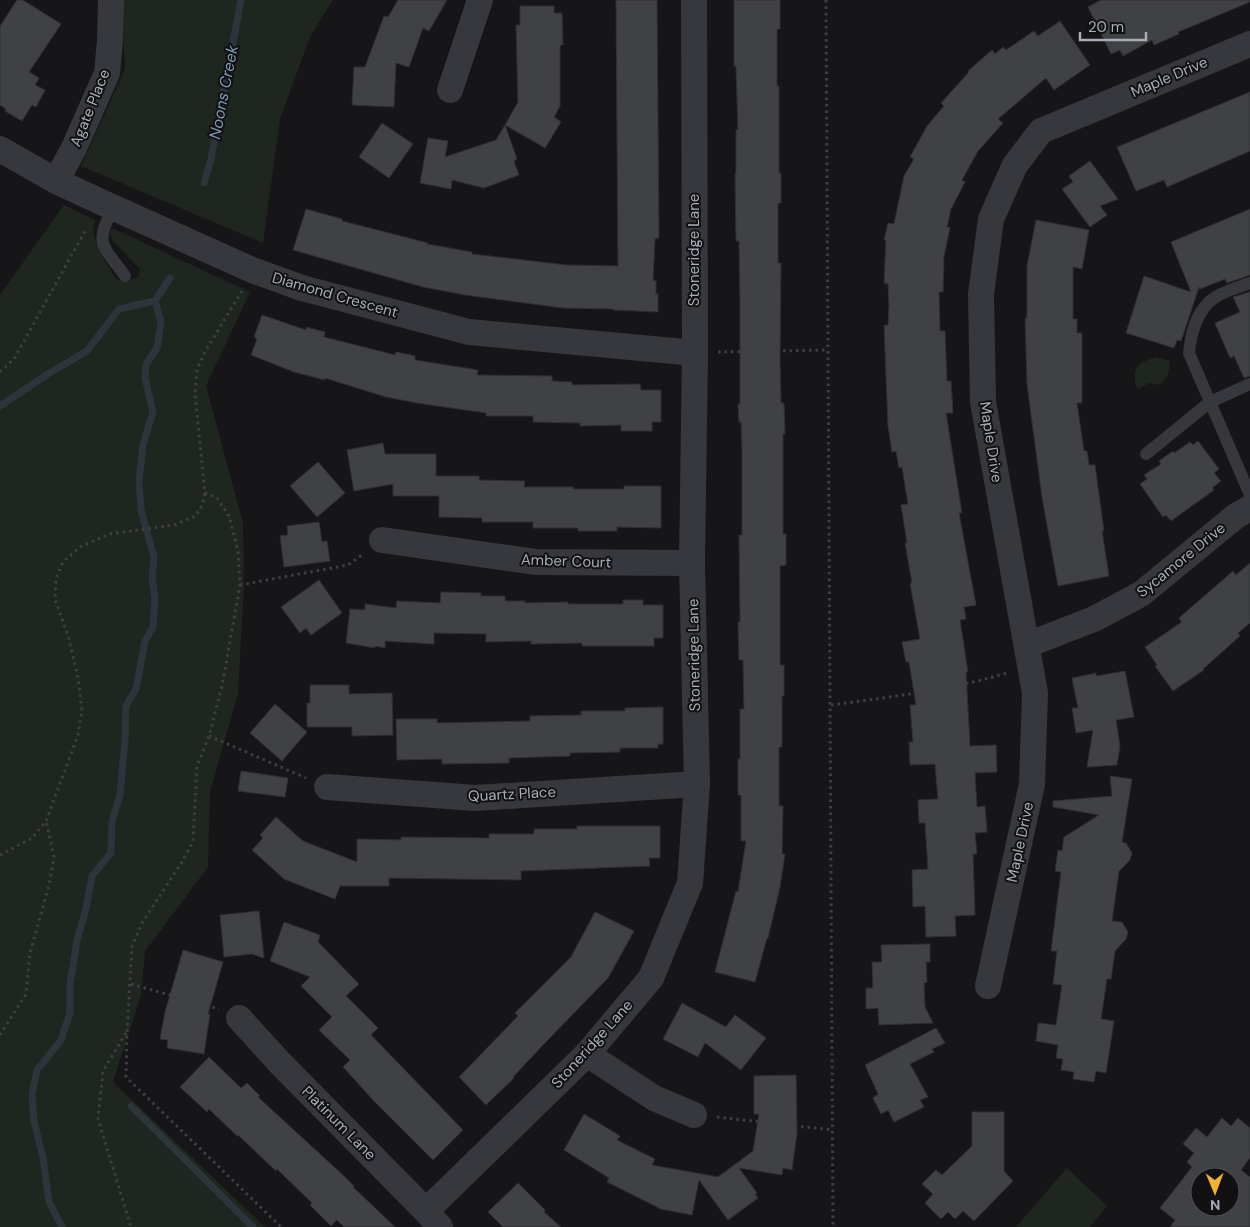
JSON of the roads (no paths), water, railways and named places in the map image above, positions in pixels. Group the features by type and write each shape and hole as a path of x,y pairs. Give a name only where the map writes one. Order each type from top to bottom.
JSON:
{"street":[{"name":"Agate Place","path":"56,181 74,148 107,73 111,0"},
{"path":"450,90 480,0"},
{"name":"Stoneridge Lane","path":"433,1219 587,1054 651,978 690,883 697,784 692,563 695,353 694,0"},
{"name":"Maple Drive","path":"988,986 1032,784 1035,693 983,402 981,294 991,219 1015,165 1041,131 1250,44"},
{"name":"Diamond Crescent","path":"0,149 56,181 107,205 252,270 302,288 469,332 695,353"},
{"name":"Sycamore Drive","path":"1029,655 1141,594 1236,516 1250,508"},
{"name":"Amber Court","path":"382,540 536,562 692,563"},
{"name":"Quartz Place","path":"327,787 475,798 697,784"},
{"name":"Platinum Lane","path":"239,1018 280,1063 433,1219"},
{"path":"587,1054 654,1098 694,1115"}],"lane":[{"path":"107,205 101,236 105,248 125,276"},
{"path":"1250,283 1215,297 1203,309 1191,336 1189,353 1250,495"},
{"path":"1146,454 1210,402 1250,384"}],"waterway":[{"name":"Noons Creek","path":"204,183 211,159 241,0"},
{"name":"Noons Creek","path":"0,406 87,351 119,309 155,301 170,278"},
{"path":"62,1227 49,1202 43,1158 34,1121 32,1094 37,1070 61,1040 70,1013 70,984 77,940 86,909 92,876 111,853 112,821 120,795 126,706 136,689 145,641 153,627 155,598 152,578 154,557 141,510 139,480 143,445 153,412 145,378 146,364 157,348 161,322 155,301"},
{"path":"131,1106 253,1227"}]}
